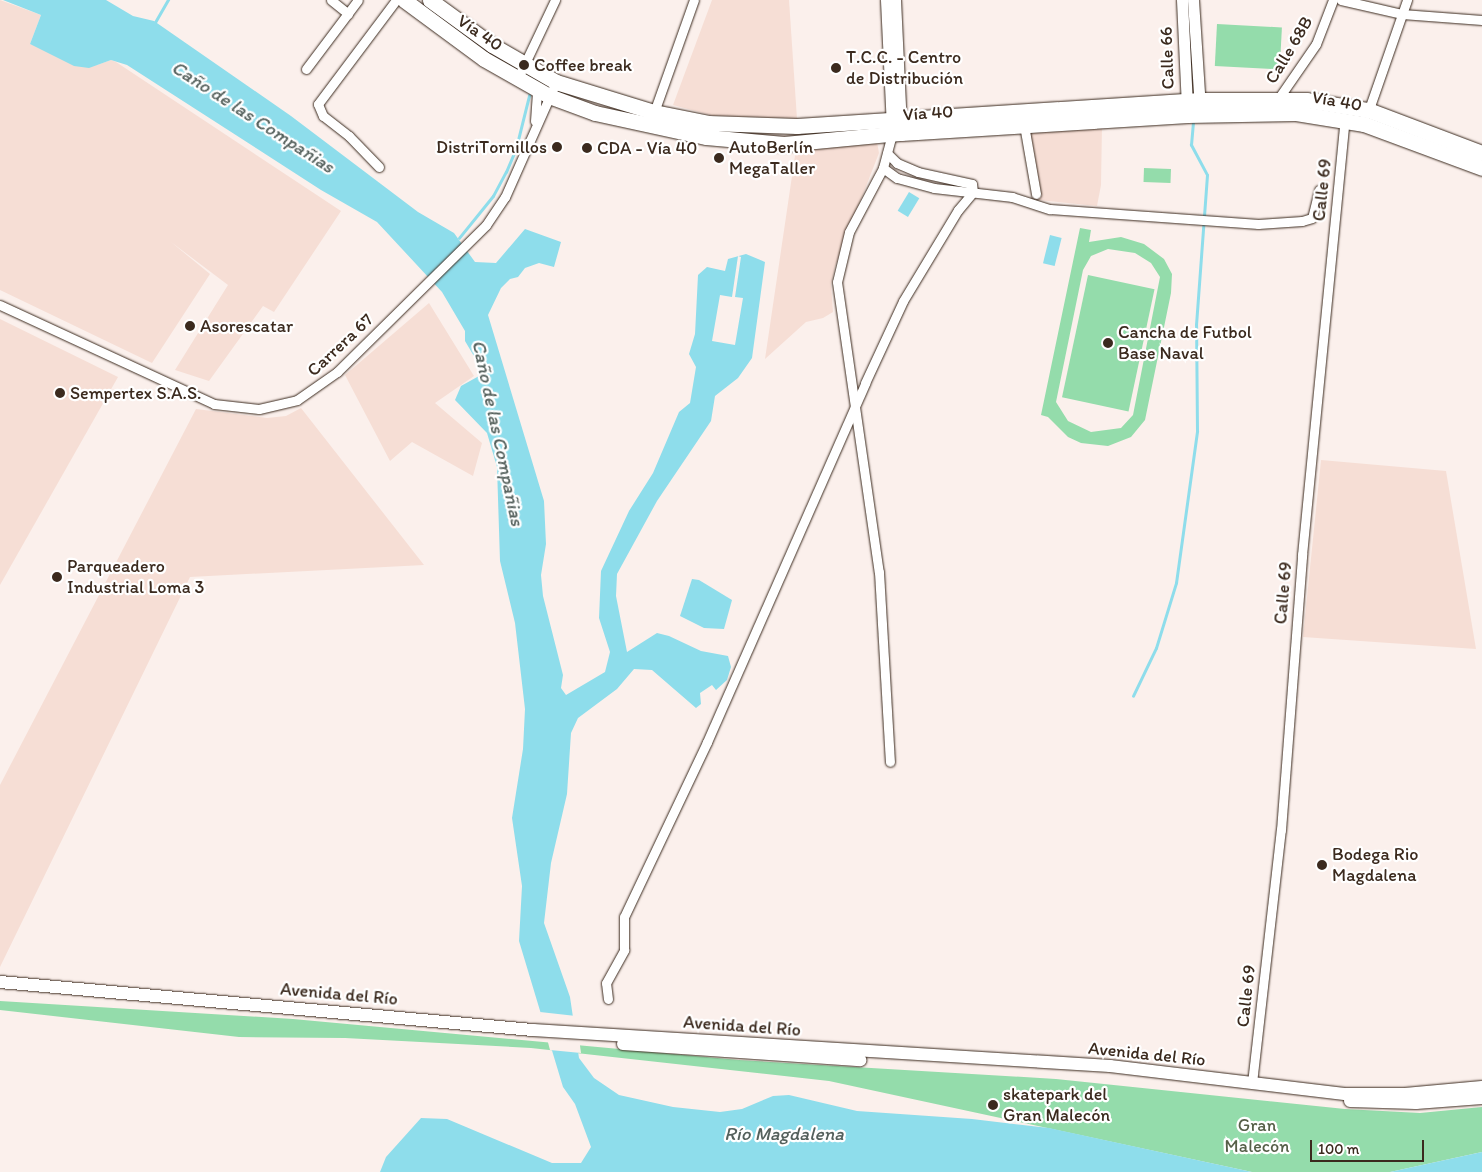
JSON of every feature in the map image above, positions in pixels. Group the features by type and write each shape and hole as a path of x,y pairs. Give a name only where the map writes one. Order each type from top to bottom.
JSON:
{"highway":[{"name":"Vía 40","path":"404,0 448,35 517,80 543,93 595,113 648,127 736,141 784,144 896,127 1193,108 1268,114 1345,113"},
{"name":"Vía 40","path":"430,0 524,65 556,82 654,112 708,123 757,127 1024,126 1277,100 1306,100 1482,154"},
{"name":"Vía 40","path":"1366,117 1482,168"}],"main road":[{"name":"Avenida del Río","path":"0,982 532,1034"},
{"name":"Avenida del Río","path":"0,991 532,1034 1044,1061 1375,1095 1482,1087"},
{"name":"Avenida del Río","path":"583,1037 1100,1074 1370,1104 1482,1098"}],"street":[{"path":"331,0 348,14"},
{"path":"306,70 358,0"},
{"path":"379,167 349,136 323,116 318,104 396,0"},
{"path":"517,80 555,0"},
{"path":"648,127 694,0"},
{"path":"886,0 896,127"},
{"path":"890,762 879,572 837,282 849,232 883,168 896,127 895,0"},
{"name":"Calle 66","path":"1182,0 1193,108"},
{"name":"Calle 66","path":"1193,0 1193,108"},
{"name":"Calle 68B","path":"1268,114 1316,44 1332,0"},
{"path":"1341,0 1402,14 1482,20"},
{"path":"1366,117 1407,0"},
{"name":"Carrera 67","path":"0,305 214,404 259,408 297,400 325,383 472,242 505,197 523,161 543,93 556,82"},
{"name":"Carrera 67","path":"534,126 543,93"},
{"name":"Calle 69","path":"1252,1083 1281,830 1302,556 1345,113"},
{"path":"1024,126 1036,194"},
{"path":"608,999 606,983 624,950 624,917 707,742 855,406 903,301 958,210 973,192 972,184 918,172 897,163 887,153"},
{"path":"883,168 912,184 1012,197 1050,208 1214,221 1302,222 1312,218 1319,190"}],"shaded area":[{"path":"0,0 41,15 30,44 97,65 111,60 116,62 341,211 274,312 263,306 209,381 175,370 228,285 171,242 210,274 152,363 0,290"},
{"path":"712,0 789,0 797,119 714,116 673,105"},
{"path":"1102,126 1101,185 1097,206 1039,200 1029,132"},
{"path":"877,142 879,153 835,266 831,285 833,312 823,318 806,322 765,359 796,149"},
{"path":"429,303 474,376 435,403 482,443 473,476 412,442 390,461 345,375"},
{"path":"0,319 118,377 0,585"},
{"path":"301,408 424,565 190,577 0,967 0,785 196,409 267,418 286,416"},
{"path":"1321,460 1446,471 1476,649 1303,637"}],"green space":[{"path":"1217,24 1282,27 1280,69 1215,66"},
{"path":"1144,168 1171,169 1170,183 1144,182"},
{"path":"1080,228 1091,230 1089,242 1121,237 1144,244 1164,259 1172,274 1171,293 1145,420 1131,437 1108,446 1081,443 1068,437 1048,417 1041,415","holes":["1108,249 1135,253 1151,263 1160,277 1133,415 1121,428 1091,432 1068,421 1056,402 1083,270 1091,256"]},
{"name":"Cancha de Futbol Base Naval","path":"1088,275 1155,289 1129,411 1062,397"},
{"name":"Gran Malecón","path":"0,1001 293,1019 739,1060 1056,1079 1345,1109 1420,1113 1482,1107 1482,1152 1390,1172 1252,1172 829,1081 531,1048 345,1038 239,1037 0,1010"}],"water":[{"path":"3,0 106,0 133,16 154,21 291,116 418,212 454,233 475,262 496,263 525,229 561,242 554,267 539,263 525,268 518,277 510,279 501,288 488,315 544,501 546,544 541,575 543,596 563,675 561,688 566,695 605,672 610,652 599,618 601,571 629,511 653,473 679,412 690,403 696,367 689,354 695,334 698,275 707,267 725,271 728,259 746,254 765,262 752,358 738,378 715,396 711,421 657,501 617,574 616,596 627,652 657,633 669,636 701,651 728,656 731,667 727,680 716,690 712,685 700,693 701,704 696,708 652,670 634,669 617,689 578,718 571,733 567,794 551,863 544,923 570,997 579,1058 594,1078 619,1095 673,1107 720,1112 742,1109 773,1096 789,1095 857,1111 972,1119 1049,1128 1252,1172 380,1172 386,1157 421,1118 447,1119 552,1163 581,1163 591,1147 575,1104 563,1087 519,941 522,886 512,818 523,749 525,709 515,623 500,561 497,467 487,433 455,400 461,386 479,376 478,363 465,341 465,331 442,292 377,222 321,190 127,65 111,60 89,68 74,66 30,44 41,15"},
{"path":"909,192 919,198 908,217 898,211"},
{"path":"1050,235 1062,238 1055,266 1043,263"},
{"path":"692,579 699,580 732,600 724,629 704,628 680,616"},
{"path":"1482,1152 1482,1172 1390,1172"}],"pier":[{"path":"738,256 741,257 735,297 743,298 735,345 712,341 720,295 732,297"},
{"path":"540,1012 576,1016 581,1053 550,1050"}],"waterway":[{"path":"154,24 168,0"},
{"path":"459,238 493,196 506,172 516,148 529,96"},
{"path":"1133,696 1156,648 1176,583 1197,431 1196,325 1207,175 1191,145 1193,121"}],"place":[{"name":"Coffee break","path":"524,65"},
{"name":"T.C.C. - Centro de Distribución","path":"836,68"},
{"name":"DistriTornillos","path":"557,147"},
{"name":"CDA - Vía 40","path":"587,148"},
{"name":"AutoBerlín MegaTaller","path":"719,158"},
{"name":"Asorescatar","path":"190,326"},
{"name":"Cancha de Futbol Base Naval","path":"1108,343"},
{"name":"Sempertex S.A.S.","path":"60,393"},
{"name":"Parqueadero Industrial Loma 3","path":"57,577"},
{"name":"Bodega Rio Magdalena","path":"1322,865"},
{"name":"skatepark del Gran Malecón","path":"993,1105"}],"water label":[{"name":"Caño de las Compañias","path":"253,117"},
{"name":"Caño de las Compañias","path":"498,433"},
{"name":"Río Magdalena","path":"784,1134"}]}
